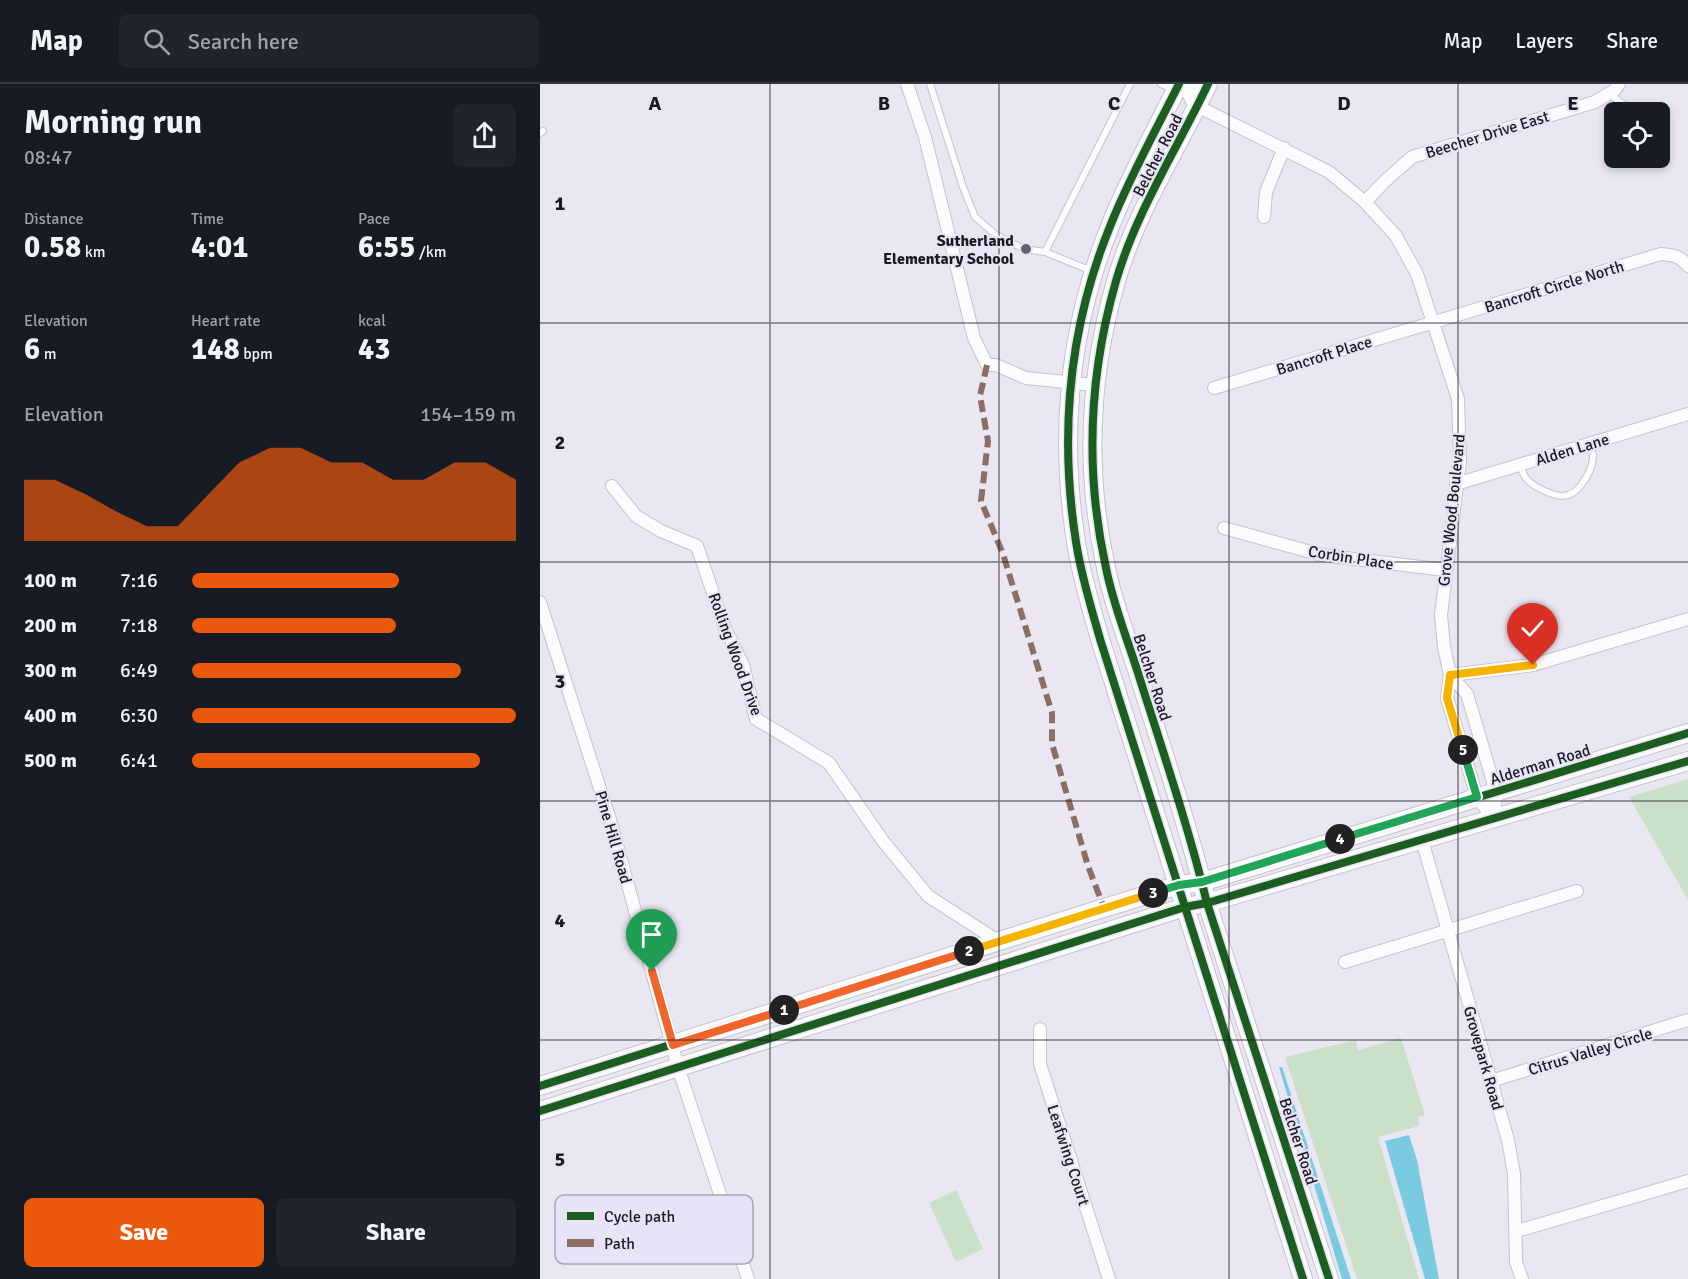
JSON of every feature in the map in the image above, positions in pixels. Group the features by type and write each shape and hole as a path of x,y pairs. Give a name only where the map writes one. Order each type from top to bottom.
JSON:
{"main road":[{"name":"Belcher Road","path":"1208,84 1131,237 1116,279 1100,347 1095,385 1092,455 1097,517 1106,569 1191,840 1208,903 1329,1279"},
{"name":"Belcher Road","path":"1177,86 1111,222 1093,271 1082,314 1070,382 1066,446 1076,544 1100,639 1303,1279"},
{"path":"1177,86 1191,92 1197,106"},
{"path":"1093,271 1116,279"},
{"name":"Alderman Road","path":"540,1086 1179,885 1202,882 1688,734"},
{"path":"540,1111 1185,907 1208,903 1688,761"}],"street":[{"path":"908,84 925,137 974,338 987,365 996,366 1026,378 1095,385"},
{"name":"Beecher Drive East","path":"1365,202 1412,157 1595,102 1615,90 1619,84"},
{"name":"Grove Wood Boulevard","path":"1197,106 1329,172 1365,202 1396,236 1417,274 1458,399 1460,462 1441,615 1450,675 1447,698 1477,797 1494,819"},
{"path":"1264,217 1266,192 1284,148"},
{"name":"Bancroft Circle North","path":"1434,322 1661,254 1682,258 1688,266"},
{"name":"Bancroft Place","path":"1215,388 1434,322"},
{"name":"Alden Lane","path":"1456,484 1688,414"},
{"name":"Rolling Wood Drive","path":"612,486 636,516 661,531 697,546 724,628 743,665 756,719 829,763 883,841 928,896 998,941"},
{"name":"Corbin Place","path":"1224,528 1322,555 1445,570"},
{"name":"Pine Hill Road","path":"540,602 611,823 678,1067 720,1195"},
{"path":"1450,675 1533,665 1688,619"},
{"name":"Grove Wood Boulevard","path":"1450,675 1467,694 1496,792 1494,819"},
{"name":"Grovepark Road","path":"1422,840 1509,1140 1514,1174 1516,1262 1522,1279"},
{"path":"1345,962 1577,891"},
{"name":"Citrus Valley Circle","path":"1491,1081 1688,1020"},
{"name":"Leafwing Court","path":"1040,1029 1040,1064 1109,1279"},
{"path":"1517,1231 1688,1181"},
{"name":"Pine Hill Road","path":"743,1264 748,1279"}],"lane":[{"path":"930,84 963,188 975,217 996,236 1024,249 1045,252 1093,271"},
{"path":"1045,252 1130,84"},
{"path":"1609,94 1620,102"},
{"path":"1520,464 1526,479 1550,494 1569,495 1575,492 1592,466 1591,443"}],"green space":[{"path":"1688,779 1688,900 1629,797"},
{"path":"1401,1038 1425,1115 1418,1117 1419,1126 1378,1137 1419,1279 1357,1279 1285,1057 1356,1040 1358,1050"},
{"path":"956,1190 983,1249 956,1262 929,1203"}],"water":[{"path":"1279,1067 1282,1067 1351,1279 1342,1279"},
{"path":"1409,1135 1417,1160 1439,1279 1425,1279 1385,1141"}],"marked path":[{"path":"987,365 980,396 988,441 981,501 1003,554 1052,713 1052,744 1088,866 1104,908"}],"cycle path":[{"path":"1179,84 1118,206 1085,301 1071,380 1068,461 1071,501 1076,542 1086,591 1100,639 1303,1279"},
{"path":"1208,84 1134,230 1116,281 1107,316 1095,388 1093,424 1095,496 1099,532 1116,608 1192,845 1207,903 1329,1279"},
{"path":"540,1086 1104,908 1179,885 1202,882 1688,733"},
{"path":"540,1111 1185,907 1207,903 1688,761"}],"place":[{"name":"Sutherland Elementary School","path":"1026,249"}],"route":[{"path":"652,971 673,1045 1104,908 1179,885 1202,882 1477,797 1447,698 1450,675 1533,665"}]}
